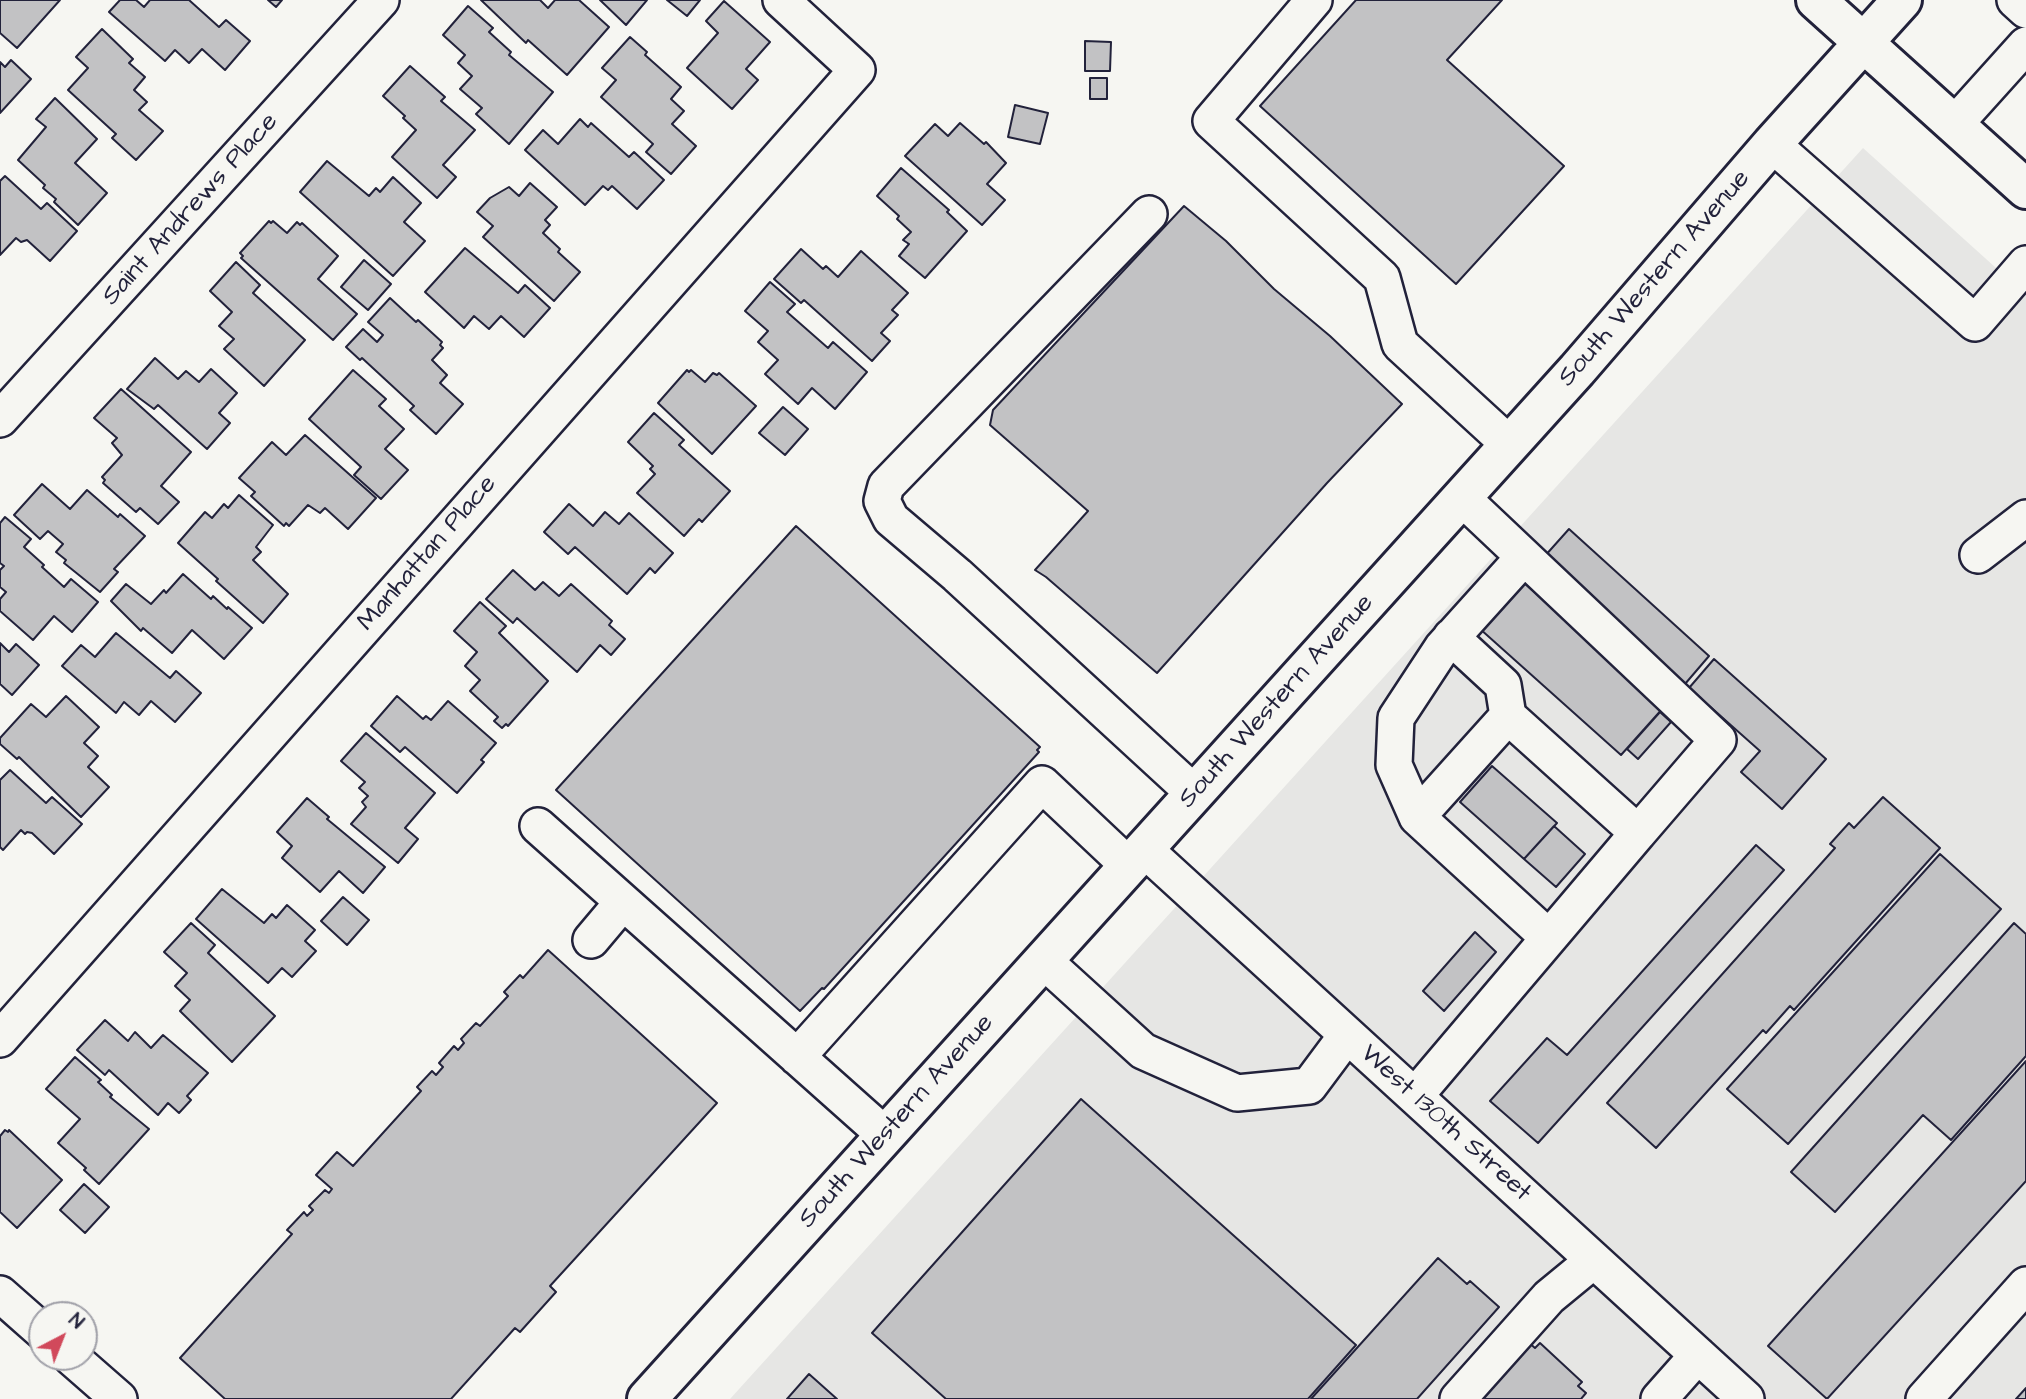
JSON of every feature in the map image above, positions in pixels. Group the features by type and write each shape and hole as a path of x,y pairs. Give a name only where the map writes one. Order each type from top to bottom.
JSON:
{"main road":[{"path":"1816,0 2026,189"},
{"name":"South Western Avenue","path":"647,1399 1510,445 1772,144 1902,0"}],"street":[{"name":"Saint Andrews Place","path":"0,419 381,0"},
{"name":"Manhattan Place","path":"0,1039 857,69 781,0"},
{"path":"1314,0 1211,121 1382,278 1400,344 1510,445"},
{"path":"2015,0 2026,10"},
{"path":"1954,125 2026,44"},
{"path":"1772,144 1975,323 2026,264"},
{"path":"1149,214 886,486 882,501 891,519 957,575 1195,793"},
{"path":"1415,1097 1718,740 1462,498"},
{"path":"1978,555 2026,518"},
{"path":"1524,557 1441,648 1396,718 1394,765 1417,817 1549,938"},
{"path":"1451,637 1503,685 1508,716 1639,834"},
{"path":"1417,817 1508,716"},
{"name":"West 130th Street","path":"797,1057 1042,784 1136,857 1347,1035 1746,1399"},
{"path":"538,826 886,1135"},
{"path":"591,940 623,902"},
{"path":"1043,960 1143,1051 1237,1093 1309,1086 1347,1035"},
{"path":"1458,1399 1549,1297 1594,1260"},
{"path":"1924,1399 2026,1285"},
{"path":"0,1294 28,1319"},
{"path":"1659,1399 1698,1355"},
{"path":"87,1371 119,1399"}],"shaded area":[{"path":"1863,148 2026,295 2026,1399 730,1399"}],"building":[{"path":"0,0 60,0 17,48 0,33"},
{"path":"120,0 136,0 144,7 150,0 189,0 219,27 226,20 250,41 225,70 202,49 189,63 175,50 165,61 109,12"},
{"path":"268,0 282,0 276,7"},
{"path":"481,0 540,0 548,8 555,0 579,0 609,27 567,75 528,40 526,43"},
{"path":"600,0 647,0 626,25"},
{"path":"667,0 700,0 687,16"},
{"path":"1356,0 1502,0 1447,60 1564,166 1456,284 1260,106"},
{"path":"724,1 770,42 746,69 758,80 732,109 687,68 718,33 706,21"},
{"path":"468,6 493,28 489,32 511,52 509,55 553,92 509,144 476,114 482,108 460,89 472,76 458,63 465,55 443,35"},
{"path":"102,29 133,59 129,63 145,77 134,90 147,102 139,110 163,131 136,160 112,138 116,134 68,90 88,68 76,57"},
{"path":"630,37 647,52 645,55 681,87 671,99 684,111 672,124 696,146 671,174 646,152 653,144 601,97 616,80 602,68"},
{"path":"1085,41 1111,42 1110,71 1085,71"},
{"path":"11,60 31,79 0,113 0,62 5,67"},
{"path":"410,66 445,97 441,101 475,130 443,165 456,177 437,198 392,157 416,130 383,96"},
{"path":"1090,78 1107,78 1107,99 1090,99"},
{"path":"55,98 97,139 75,163 107,193 78,225 54,202 56,199 43,188 45,185 18,160 46,127 36,119"},
{"path":"1015,105 1048,113 1040,144 1008,137"},
{"path":"580,119 588,127 591,123 629,157 634,152 664,180 637,209 612,186 608,190 603,186 585,205 525,150 543,130 558,144"},
{"path":"960,123 984,144 986,142 1006,163 987,184 1005,200 982,225 905,156 935,124 948,136"},
{"path":"327,161 369,196 376,188 380,192 393,177 421,203 404,222 425,241 393,276 300,192"},
{"path":"901,168 949,210 947,212 967,231 925,278 899,256 909,244 903,240 911,232 897,219 899,216 877,196"},
{"path":"5,176 41,209 47,203 77,231 50,261 27,240 21,242 16,238 0,255 0,181"},
{"path":"530,183 557,207 545,220 550,225 543,233 560,249 558,252 580,272 554,301 483,237 493,226 477,212 490,198 509,187 519,196"},
{"path":"1184,206 1226,241 1274,289 1330,336 1402,404 1327,483 1157,673 1035,570 1088,511 990,425 993,410"},
{"path":"269,221 273,221 287,233 297,222 300,225 302,223 338,256 318,279 357,314 333,340 241,258 243,256 240,253"},
{"path":"465,248 518,293 525,285 550,308 524,337 501,316 489,329 474,316 464,328 425,292"},
{"path":"801,249 823,269 826,266 838,277 861,251 908,293 892,310 898,315 881,333 890,341 872,361 804,300 801,303 774,279"},
{"path":"364,260 391,284 368,310 341,287"},
{"path":"236,262 260,285 253,293 305,340 264,386 224,349 234,339 219,326 232,312 210,291"},
{"path":"770,282 795,304 787,312 828,348 833,342 867,372 835,409 812,388 798,404 765,374 778,360 758,342 768,331 745,311"},
{"path":"390,298 442,342 440,345 443,348 432,360 447,375 440,383 463,404 436,434 410,410 414,406 362,358 360,360 346,347 363,329 377,342 383,335 368,322"},
{"path":"155,358 178,379 186,371 199,382 211,369 237,393 219,413 230,423 207,449 158,405 154,409 127,389"},
{"path":"353,370 386,399 379,406 404,429 385,449 408,470 381,499 354,475 361,467 309,419"},
{"path":"687,370 691,370 705,382 713,373 719,373 756,406 712,454 658,403"},
{"path":"121,389 191,452 161,486 179,502 158,524 140,508 136,512 103,483 105,480 102,477 122,455 112,443 117,438 94,418"},
{"path":"783,407 808,429 785,455 759,433"},
{"path":"654,413 684,440 679,445 730,491 702,522 699,519 684,536 637,493 655,474 650,469 653,466 628,442"},
{"path":"305,435 376,498 348,529 325,508 320,513 308,505 289,526 286,523 284,526 251,496 255,492 239,478 272,442 286,455"},
{"path":"42,484 70,509 87,490 145,536 114,569 118,572 100,592 64,563 66,560 56,552 63,544 48,531 40,539 14,515"},
{"path":"239,495 273,525 256,547 261,552 253,560 288,594 263,623 178,543 205,512 212,518 224,504 228,508"},
{"path":"569,504 593,526 605,512 619,524 629,513 673,553 655,573 650,568 627,594 575,547 568,554 544,532"},
{"path":"5,517 31,539 24,547 44,565 42,567 64,587 71,579 98,602 72,632 54,616 33,640 0,611 0,599 6,592 0,587 0,570 4,566 0,563 0,523"},
{"path":"796,526 1040,747 1037,750 1039,752 824,989 800,1011 556,790"},
{"path":"1569,529 1709,656 1685,684 1544,557"},
{"path":"513,570 535,590 543,582 559,596 571,584 612,621 609,625 625,639 611,655 600,645 577,672 517,618 513,623 486,599"},
{"path":"183,574 211,599 213,596 252,628 224,659 192,630 172,653 143,628 141,631 111,601 126,584 151,604 164,590 166,593"},
{"path":"1522,581 1664,707 1621,755 1479,628"},
{"path":"480,602 506,626 499,633 548,681 508,726 506,724 502,728 494,721 498,717 470,691 480,680 465,666 477,652 454,631"},
{"path":"116,633 170,678 176,671 201,693 175,722 151,701 139,715 124,702 116,713 62,666 81,645 95,657"},
{"path":"0,643 9,652 16,644 39,665 12,695 0,684"},
{"path":"1714,659 1826,759 1782,809 1741,772 1760,751 1689,688"},
{"path":"66,696 99,727 84,743 98,756 88,767 109,787 81,817 19,757 17,759 0,744 0,738 31,704 46,717"},
{"path":"397,696 423,719 426,716 431,720 448,701 496,743 481,760 484,762 457,793 405,747 400,752 371,726"},
{"path":"1660,712 1671,722 1638,759 1627,749"},
{"path":"366,733 435,793 405,828 418,839 398,863 351,824 366,807 362,802 368,796 359,788 365,782 341,761"},
{"path":"1492,766 1557,823 1524,859 1460,802"},
{"path":"10,770 46,803 52,797 82,824 54,854 32,833 25,834 21,830 3,850 0,847 0,780"},
{"path":"1883,797 1940,848 1794,1010 1790,1006 1766,1033 1763,1030 1656,1148 1607,1103 1835,848 1830,844 1849,823 1854,828"},
{"path":"307,798 329,817 327,819 385,867 363,893 339,871 320,892 282,858 292,846 277,832"},
{"path":"1554,826 1585,854 1556,887 1524,859"},
{"path":"1756,845 1784,870 1538,1143 1490,1101 1547,1038 1567,1055"},
{"path":"1940,854 2001,909 1788,1144 1727,1089"},
{"path":"222,889 264,923 272,914 276,918 287,905 315,930 305,941 316,951 292,977 282,968 268,983 196,919"},
{"path":"343,897 369,920 347,945 321,921"},
{"path":"191,923 215,945 208,953 275,1016 232,1062 180,1011 190,1000 175,986 187,973 164,952"},
{"path":"2014,923 2026,934 2026,1056 1951,1140 1923,1115 1835,1212 1791,1172"},
{"path":"1475,932 1496,952 1444,1011 1423,991"},
{"path":"548,950 717,1103 550,1286 556,1292 520,1332 515,1328 451,1399 225,1399 180,1358 292,1234 287,1230 304,1212 307,1216 313,1210 309,1206 325,1190 329,1193 332,1189 316,1175 337,1152 353,1166 421,1091 417,1087 432,1071 436,1075 443,1067 439,1063 454,1046 458,1050 464,1043 461,1039 476,1023 480,1026 508,996 504,992 520,975 523,978"},
{"path":"105,1020 128,1041 135,1032 151,1048 163,1035 208,1073 187,1096 191,1100 179,1113 168,1103 158,1115 109,1070 105,1075 77,1050"},
{"path":"75,1057 101,1080 98,1082 112,1095 110,1097 149,1129 99,1184 84,1170 86,1168 58,1143 80,1119 46,1089"},
{"path":"2026,1061 2026,1181 1827,1399 1768,1346"},
{"path":"1081,1099 1356,1345 1308,1399 946,1399 872,1333"},
{"path":"5,1130 9,1130 62,1180 17,1228 0,1212 0,1136"},
{"path":"84,1184 109,1207 85,1233 60,1210"},
{"path":"1438,1258 1467,1284 1470,1281 1499,1307 1417,1399 1311,1399"},
{"path":"1527,1341 1535,1348 1540,1343 1582,1382 1578,1386 1586,1393 1581,1399 1474,1399"},
{"path":"809,1374 837,1399 787,1399"},
{"path":"2026,1388 2026,1399 2016,1399"}]}
